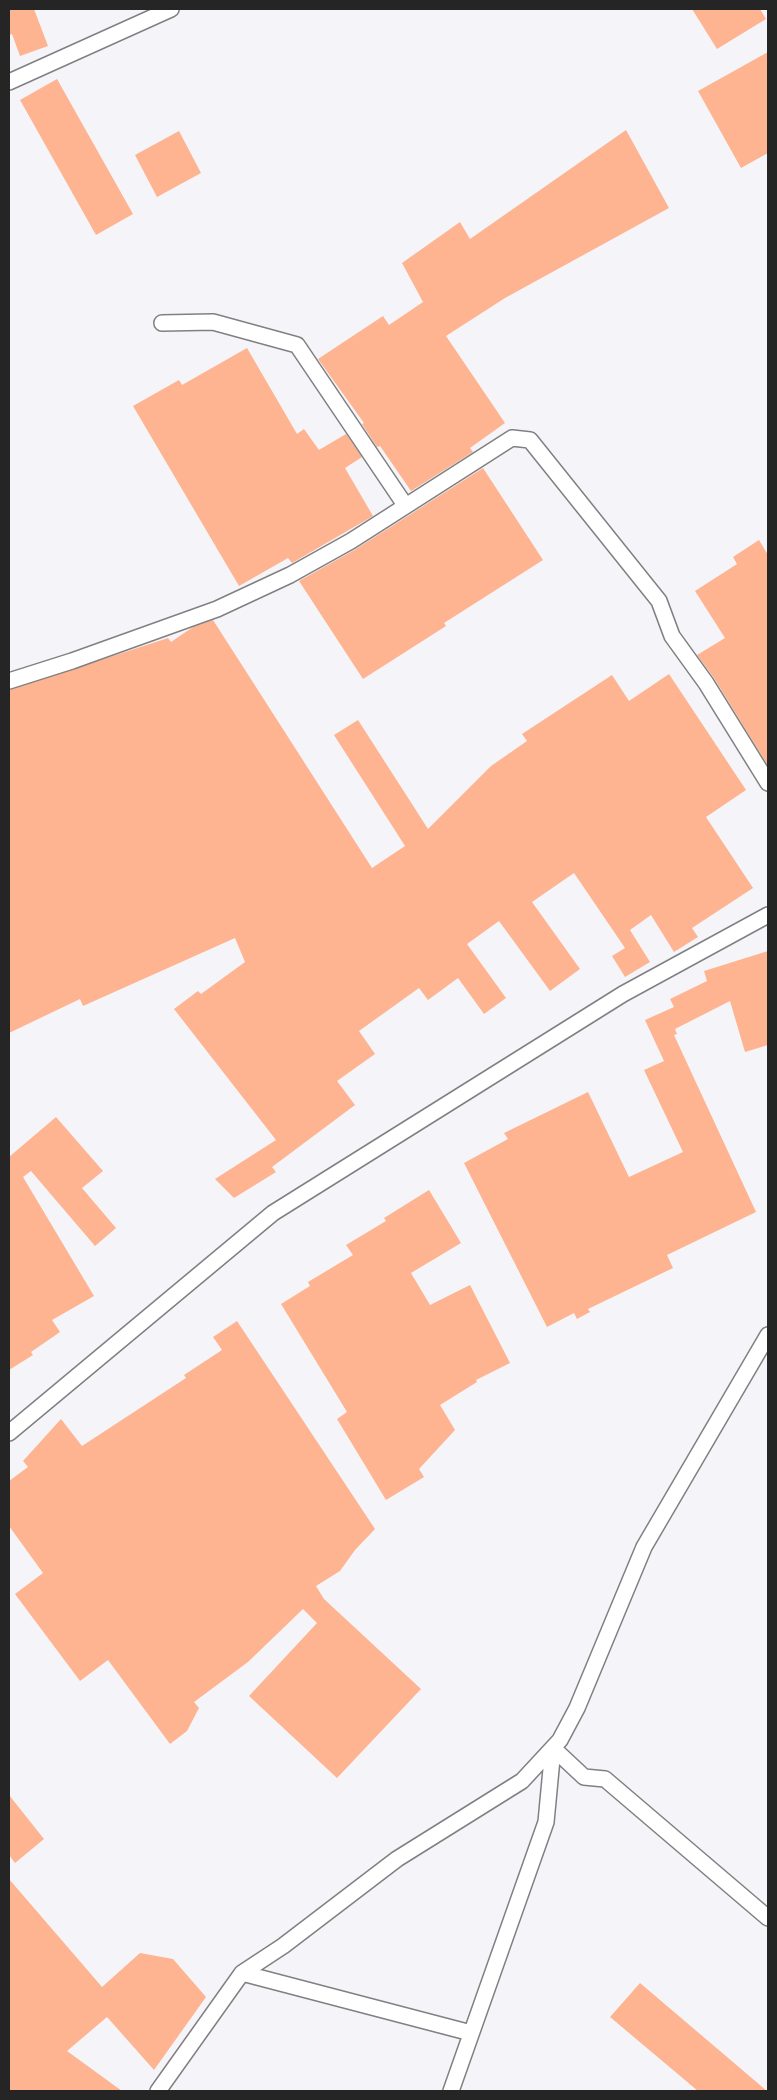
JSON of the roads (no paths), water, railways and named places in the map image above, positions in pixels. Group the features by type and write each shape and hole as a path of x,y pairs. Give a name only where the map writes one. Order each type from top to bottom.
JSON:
{"street":[{"path":"9,82 171,9"},
{"path":"162,323 212,322 296,345 405,505"},
{"path":"9,681 72,661 217,609 290,575 351,541 512,438 530,440 659,601 672,636 706,683 768,783"},
{"path":"9,1433 273,1213 623,994 768,916"},
{"path":"158,2091 242,1973 283,1946 397,1859 522,1781 560,1740 577,1708 644,1546 768,1335"},
{"path":"553,1748 584,1777 605,1779 768,1918"},
{"path":"450,2091 546,1822 553,1748"},
{"path":"242,1973 471,2033"}]}
